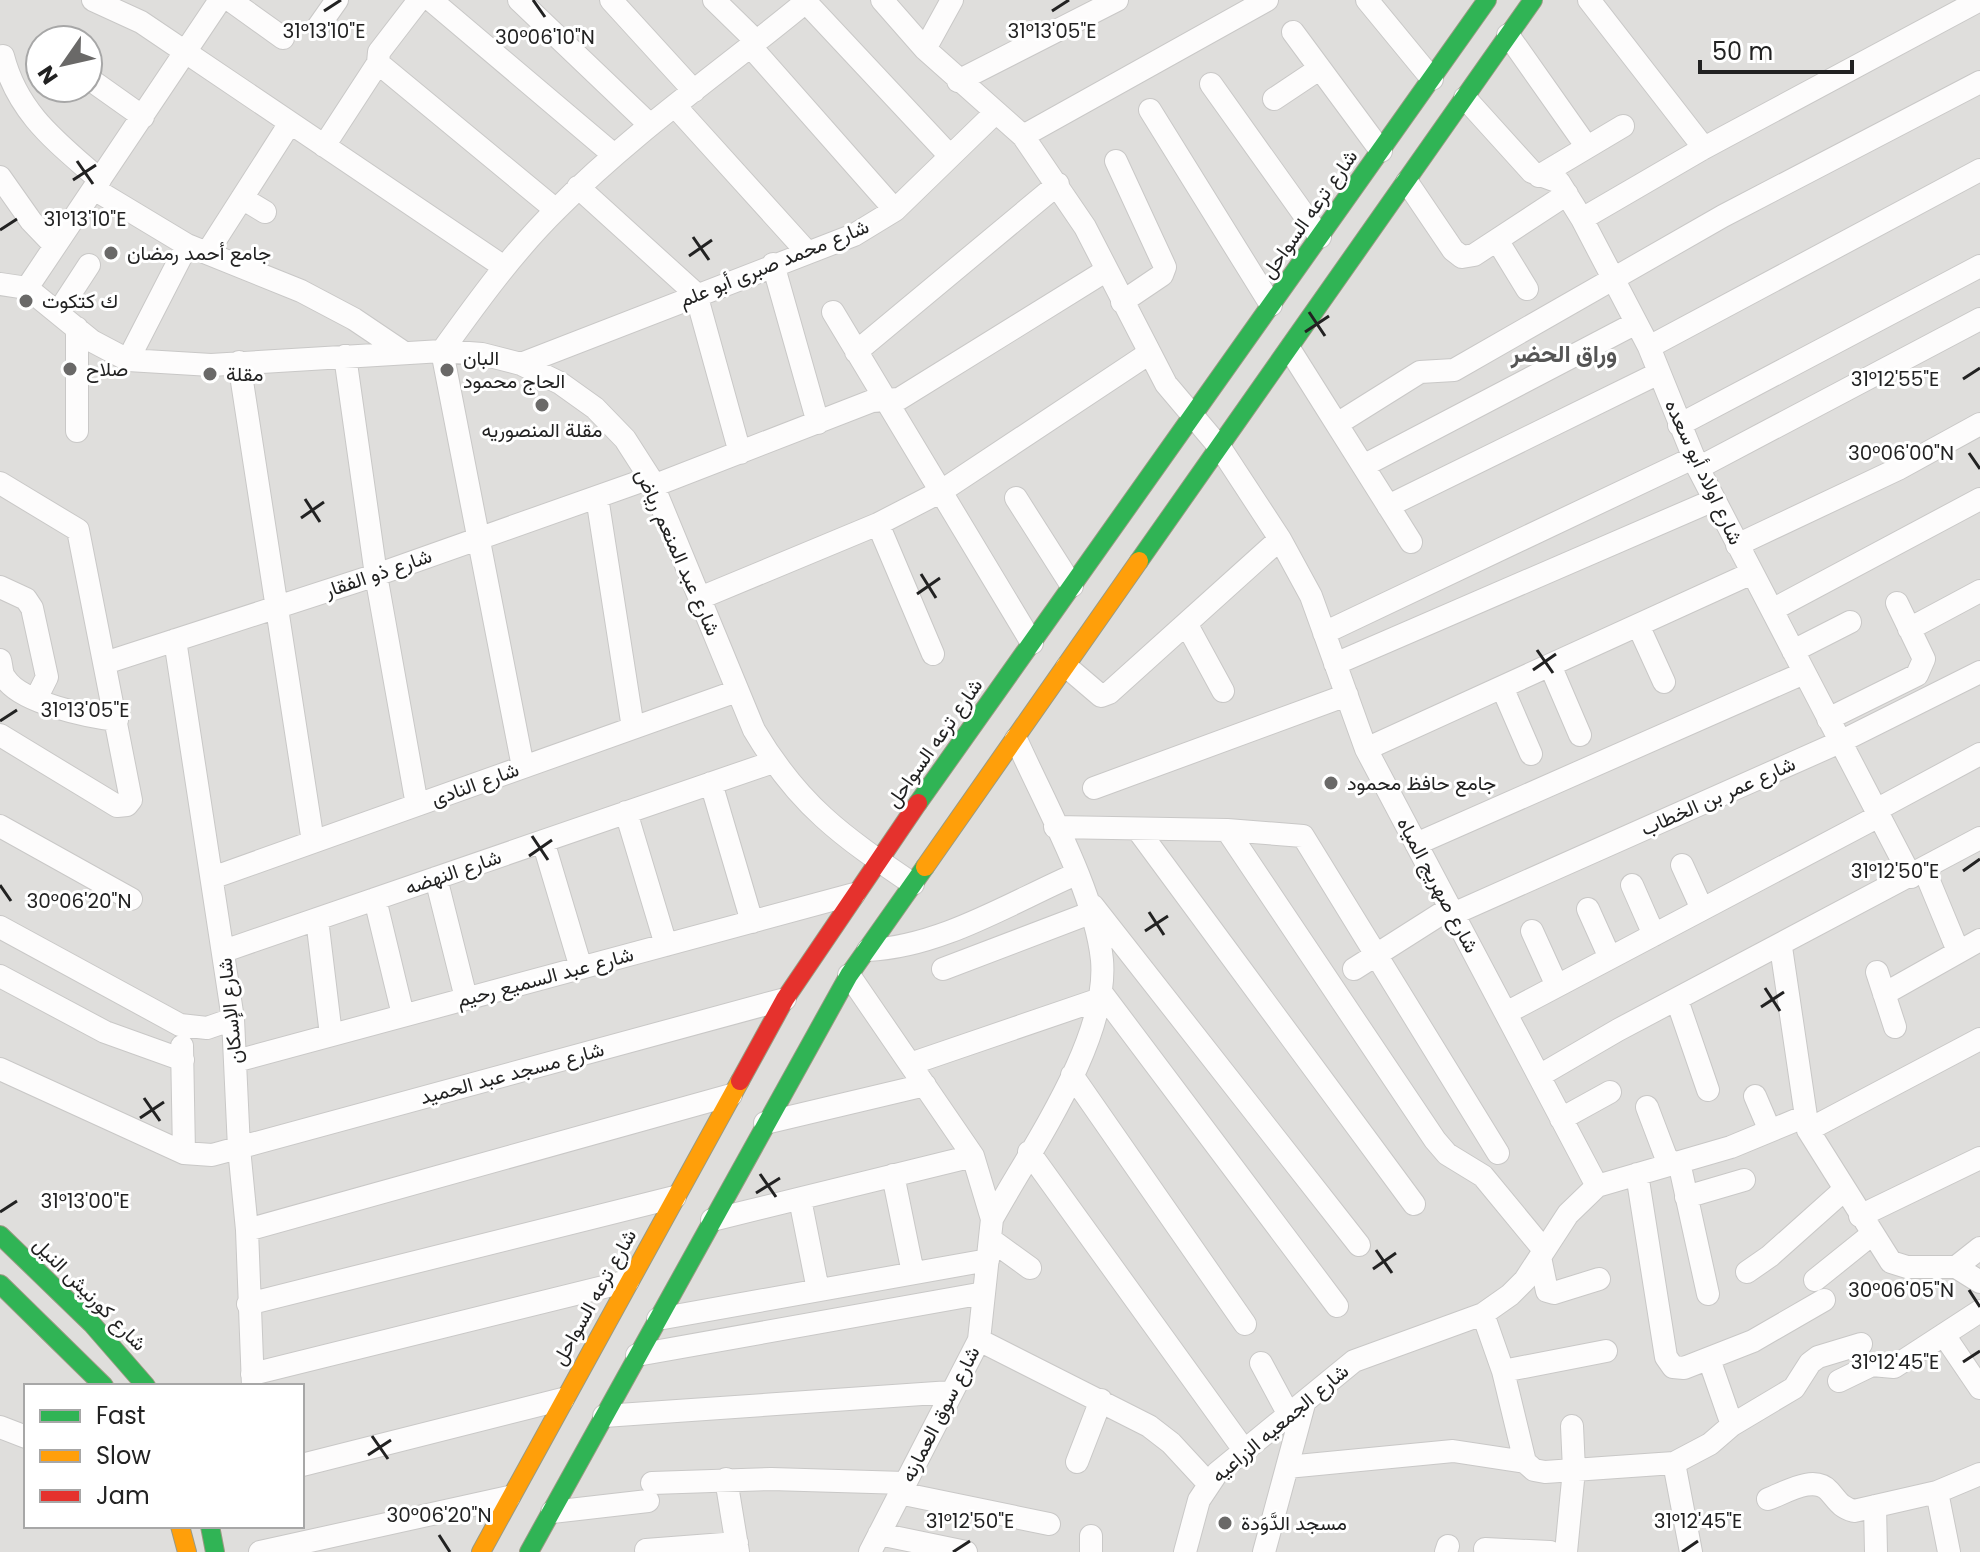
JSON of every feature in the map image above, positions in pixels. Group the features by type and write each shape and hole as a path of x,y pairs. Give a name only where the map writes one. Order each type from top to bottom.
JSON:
{"main road":[{"name":"شارع ترعه السواحل","path":"529,1552 604,1416 599,1380 628,1281 785,999 854,894 1487,0"},
{"name":"شارع ترعه السواحل","path":"481,1552 563,1399 637,1355 849,975 1221,449 1533,0"},
{"name":"شارع كورنيش النيل","path":"0,1235 92,1324 144,1384"},
{"path":"0,1284 102,1384"},
{"path":"181,1528 187,1552"},
{"path":"210,1528 215,1552"}],"street":[{"path":"93,0 141,22 504,267"},
{"path":"27,288 220,0"},
{"path":"230,0 283,38"},
{"path":"318,27 337,0"},
{"path":"324,146 378,63 379,52 419,0"},
{"path":"431,0 614,155"},
{"path":"519,0 598,72 650,125"},
{"path":"611,0 694,91"},
{"path":"714,0 895,210"},
{"name":"شارع صهريج المياه","path":"882,0 958,81 1023,136 1058,184 1166,384 1221,449 1280,539 1311,596 1366,749 1597,1186"},
{"path":"925,49 952,0"},
{"path":"958,81 1117,0"},
{"path":"1023,136 1267,0"},
{"path":"1367,0 1432,79"},
{"path":"1589,0 1704,148"},
{"path":"1582,219 1704,148 1980,0"},
{"path":"523,767 442,351 504,267 578,187 650,125 806,1 950,156"},
{"path":"1293,32 1381,151"},
{"path":"1508,35 1587,147"},
{"path":"3,56 16,96 27,113 97,184 197,249 301,291 354,319 403,352"},
{"path":"378,63 556,210"},
{"path":"1274,99 1319,69"},
{"path":"1337,424 1420,372 1454,370 1612,277 1980,82"},
{"path":"1211,84 1320,237"},
{"path":"104,89 143,117"},
{"name":"شارع اولاد أبو سعده","path":"1465,98 1525,167 1539,176 1556,180 1582,219 1649,347 1695,463 1737,545 1878,813 1917,873 1958,951"},
{"path":"675,106 807,252"},
{"path":"1150,110 1271,305"},
{"name":"شارع محمد صبرى أبو علم","path":"521,364 854,235 895,210 995,113"},
{"path":"128,360 197,249 242,198 290,123"},
{"path":"1539,176 1623,126"},
{"path":"1116,161 1165,267 1162,275 1122,302"},
{"path":"1649,347 1980,170"},
{"path":"0,177 31,221 55,246"},
{"path":"1407,182 1453,250 1462,257 1474,255 1567,194"},
{"path":"856,352 1058,184"},
{"path":"578,187 696,294 740,453"},
{"path":"242,198 265,212"},
{"path":"1497,240 1527,289"},
{"path":"773,264 818,423"},
{"path":"59,311 89,265"},
{"path":"1679,425 1980,266"},
{"name":"شارع ذو الفقار","path":"105,663 376,575 597,497 740,453 884,400 899,399 1107,270"},
{"name":"شارع عبد المنعم رياض","path":"0,284 27,288 92,341 128,360 183,366 442,351 482,354 521,364 560,383 595,408 625,439 652,482 737,691 773,762 820,817 913,884"},
{"path":"833,312 1032,643"},
{"path":"1324,633 1695,463 1980,319"},
{"path":"1363,466 1636,323"},
{"path":"77,328 77,431"},
{"path":"1290,350 1411,542"},
{"path":"700,598 878,524 940,492 1148,354"},
{"path":"345,356 376,575 417,805"},
{"path":"239,362 274,608 313,842"},
{"path":"1388,506 1659,373"},
{"path":"1737,545 1898,469 1980,424"},
{"path":"0,483 78,530 132,797 127,805 117,806 0,735"},
{"path":"597,497 633,728"},
{"path":"1016,498 1072,586"},
{"path":"1772,610 1980,499"},
{"path":"1335,664 1714,500"},
{"path":"878,524 933,654"},
{"path":"1067,667 1101,696 1187,625 1280,539"},
{"path":"1366,749 1752,573"},
{"path":"0,587 26,599 32,608 47,677 36,699"},
{"path":"1909,629 1980,591"},
{"path":"1828,719 1917,675 1923,668 1924,659 1897,603"},
{"path":"1793,651 1850,622"},
{"path":"1187,625 1223,691"},
{"path":"1638,625 1664,682"},
{"name":"شارع الإسكان","path":"175,640 233,1019 253,1380"},
{"path":"0,660 8,682 36,699 89,717 117,720"},
{"path":"1550,665 1580,735"},
{"name":"شارع عمر بن الخطاب","path":"1354,969 1452,911 1840,742 1980,672"},
{"path":"1416,844 1804,673"},
{"path":"1502,687 1531,754"},
{"name":"شارع النادى","path":"212,878 737,691"},
{"path":"1094,788 1347,695"},
{"path":"658,1319 913,1273 990,1239 1029,1152 1090,1039 1100,996 1102,959 1076,874 1016,739"},
{"path":"1506,1013 1878,813 1980,754"},
{"name":"شارع النهضه","path":"224,951 773,762"},
{"path":"711,783 752,922"},
{"path":"626,812 666,945"},
{"path":"0,826 131,899"},
{"path":"1055,827 1227,830 1303,836 1498,1153"},
{"path":"1138,830 1414,1204"},
{"path":"1227,830 1435,1140 1447,1154 1483,1176 1542,1254 1547,1291 1554,1293 1599,1279"},
{"path":"1539,1076 1980,838"},
{"path":"543,841 581,968"},
{"path":"1682,865 1702,909"},
{"path":"868,950 900,947 931,937 1076,874"},
{"path":"436,878 466,998"},
{"path":"1632,885 1654,935"},
{"name":"شارع عبد السميع رحيم","path":"236,1061 854,894"},
{"path":"375,899 403,1015"},
{"path":"943,969 1088,906"},
{"path":"1088,906 1359,1245"},
{"path":"1588,909 1610,958"},
{"path":"317,919 331,1035"},
{"path":"0,927 180,1025 207,1028 233,1019"},
{"path":"1532,931 1557,986"},
{"path":"1884,994 1980,940"},
{"path":"1781,947 1807,1123 1844,1190 1891,1262 1907,1267 1956,1267 1980,1282"},
{"path":"1877,972 1895,1027"},
{"name":"شارع سوق العمارنه","path":"849,975 973,1156 990,1239 979,1340 874,1543"},
{"path":"0,976 105,1032 183,1060"},
{"path":"910,1064 1100,996"},
{"path":"1100,996 1337,1306"},
{"name":"شارع مسجد عبد الحميد","path":"184,1153 212,1155 785,999"},
{"path":"1677,1000 1708,1090"},
{"path":"0,1069 184,1153 180,1025"},
{"path":"1597,1186 1731,1147 1770,1131 1807,1123 1980,1039"},
{"path":"1072,1075 1245,1324"},
{"path":"765,1123 925,1085"},
{"path":"1561,1119 1610,1092"},
{"path":"247,1230 731,1095"},
{"path":"1755,1096 1770,1131"},
{"path":"1647,1107 1686,1197 1708,1294"},
{"path":"1029,1152 1244,1450"},
{"path":"712,1220 973,1156"},
{"path":"1637,1174 1666,1357 1673,1367 1684,1368 1753,1341 1819,1290 1866,1226 1980,1158"},
{"path":"893,1175 913,1273"},
{"path":"1686,1197 1744,1180"},
{"name":"شارع الجمعيه الزراعيه","path":"1185,1552 1192,1517 1208,1483 1244,1450 1354,1361 1483,1314 1517,1288 1568,1214 1597,1186"},
{"path":"1747,1272 1770,1256 1844,1190"},
{"path":"248,1304 675,1197"},
{"path":"800,1199 818,1290"},
{"path":"990,1239 1030,1268"},
{"path":"1956,1267 1980,1248"},
{"path":"253,1380 628,1281"},
{"path":"637,1355 984,1293"},
{"path":"1839,1381 1872,1365 1894,1367 1980,1311"},
{"path":"1483,1314 1503,1371 1525,1462"},
{"path":"1944,1335 1980,1388"},
{"path":"979,1340 1101,1400 1160,1435 1208,1483"},
{"path":"1287,1467 1453,1451 1525,1462 1534,1470 1545,1472 1674,1463 1710,1444 1732,1425 1794,1388 1810,1363 1818,1357 1861,1344"},
{"path":"1503,1371 1606,1351"},
{"path":"1709,1359 1732,1425"},
{"path":"1261,1363 1297,1409 1287,1467 1264,1552"},
{"path":"604,1416 951,1392"},
{"path":"304,1464 563,1399"},
{"path":"1077,1462 1101,1400"},
{"path":"1566,1552 1574,1470 1572,1426"},
{"path":"0,1427 24,1436"},
{"path":"1674,1463 1691,1552"},
{"path":"1768,1499 1811,1483 1827,1488 1842,1508 1854,1511 1937,1492 1980,1474"},
{"path":"646,1550 738,1547 726,1479"},
{"path":"552,1512 726,1479 902,1488 1049,1524"},
{"path":"1937,1492 1949,1552"},
{"path":"260,1552 509,1497"},
{"path":"1875,1506 1876,1552"},
{"path":"874,1543 966,1552"},
{"path":"1485,1549 1550,1552"}],"shaded area":[{"path":"0,0 1980,0 1980,1552 0,1552"}],"traffic: fast":[{"path":"918,803 1487,0"},
{"path":"1139,561 1533,0"},
{"path":"529,1552 849,975 925,867"},
{"path":"0,1235 92,1324 144,1384"},
{"path":"0,1284 102,1384"},
{"path":"210,1528 215,1552"}],"traffic: slow":[{"path":"925,867 1139,561"},
{"path":"481,1552 740,1081"},
{"path":"181,1528 187,1552"}],"traffic: jam":[{"path":"740,1081 785,999 918,803"}],"place":[{"name":"جامع أحمد رمضان","path":"111,253"},
{"name":"ك كتكوت","path":"26,301"},
{"name":"صلاح","path":"70,369"},
{"name":"البان الحاج محمود","path":"447,370"},
{"name":"مقلة","path":"210,374"},
{"name":"مقلة المنصوريه","path":"542,405"},
{"name":"جامع حافظ محمود","path":"1331,783"},
{"name":"مسجد الدَّوَدة","path":"1225,1523"}],"district":[{"name":"وراق الحضر","path":"1564,354"}]}
